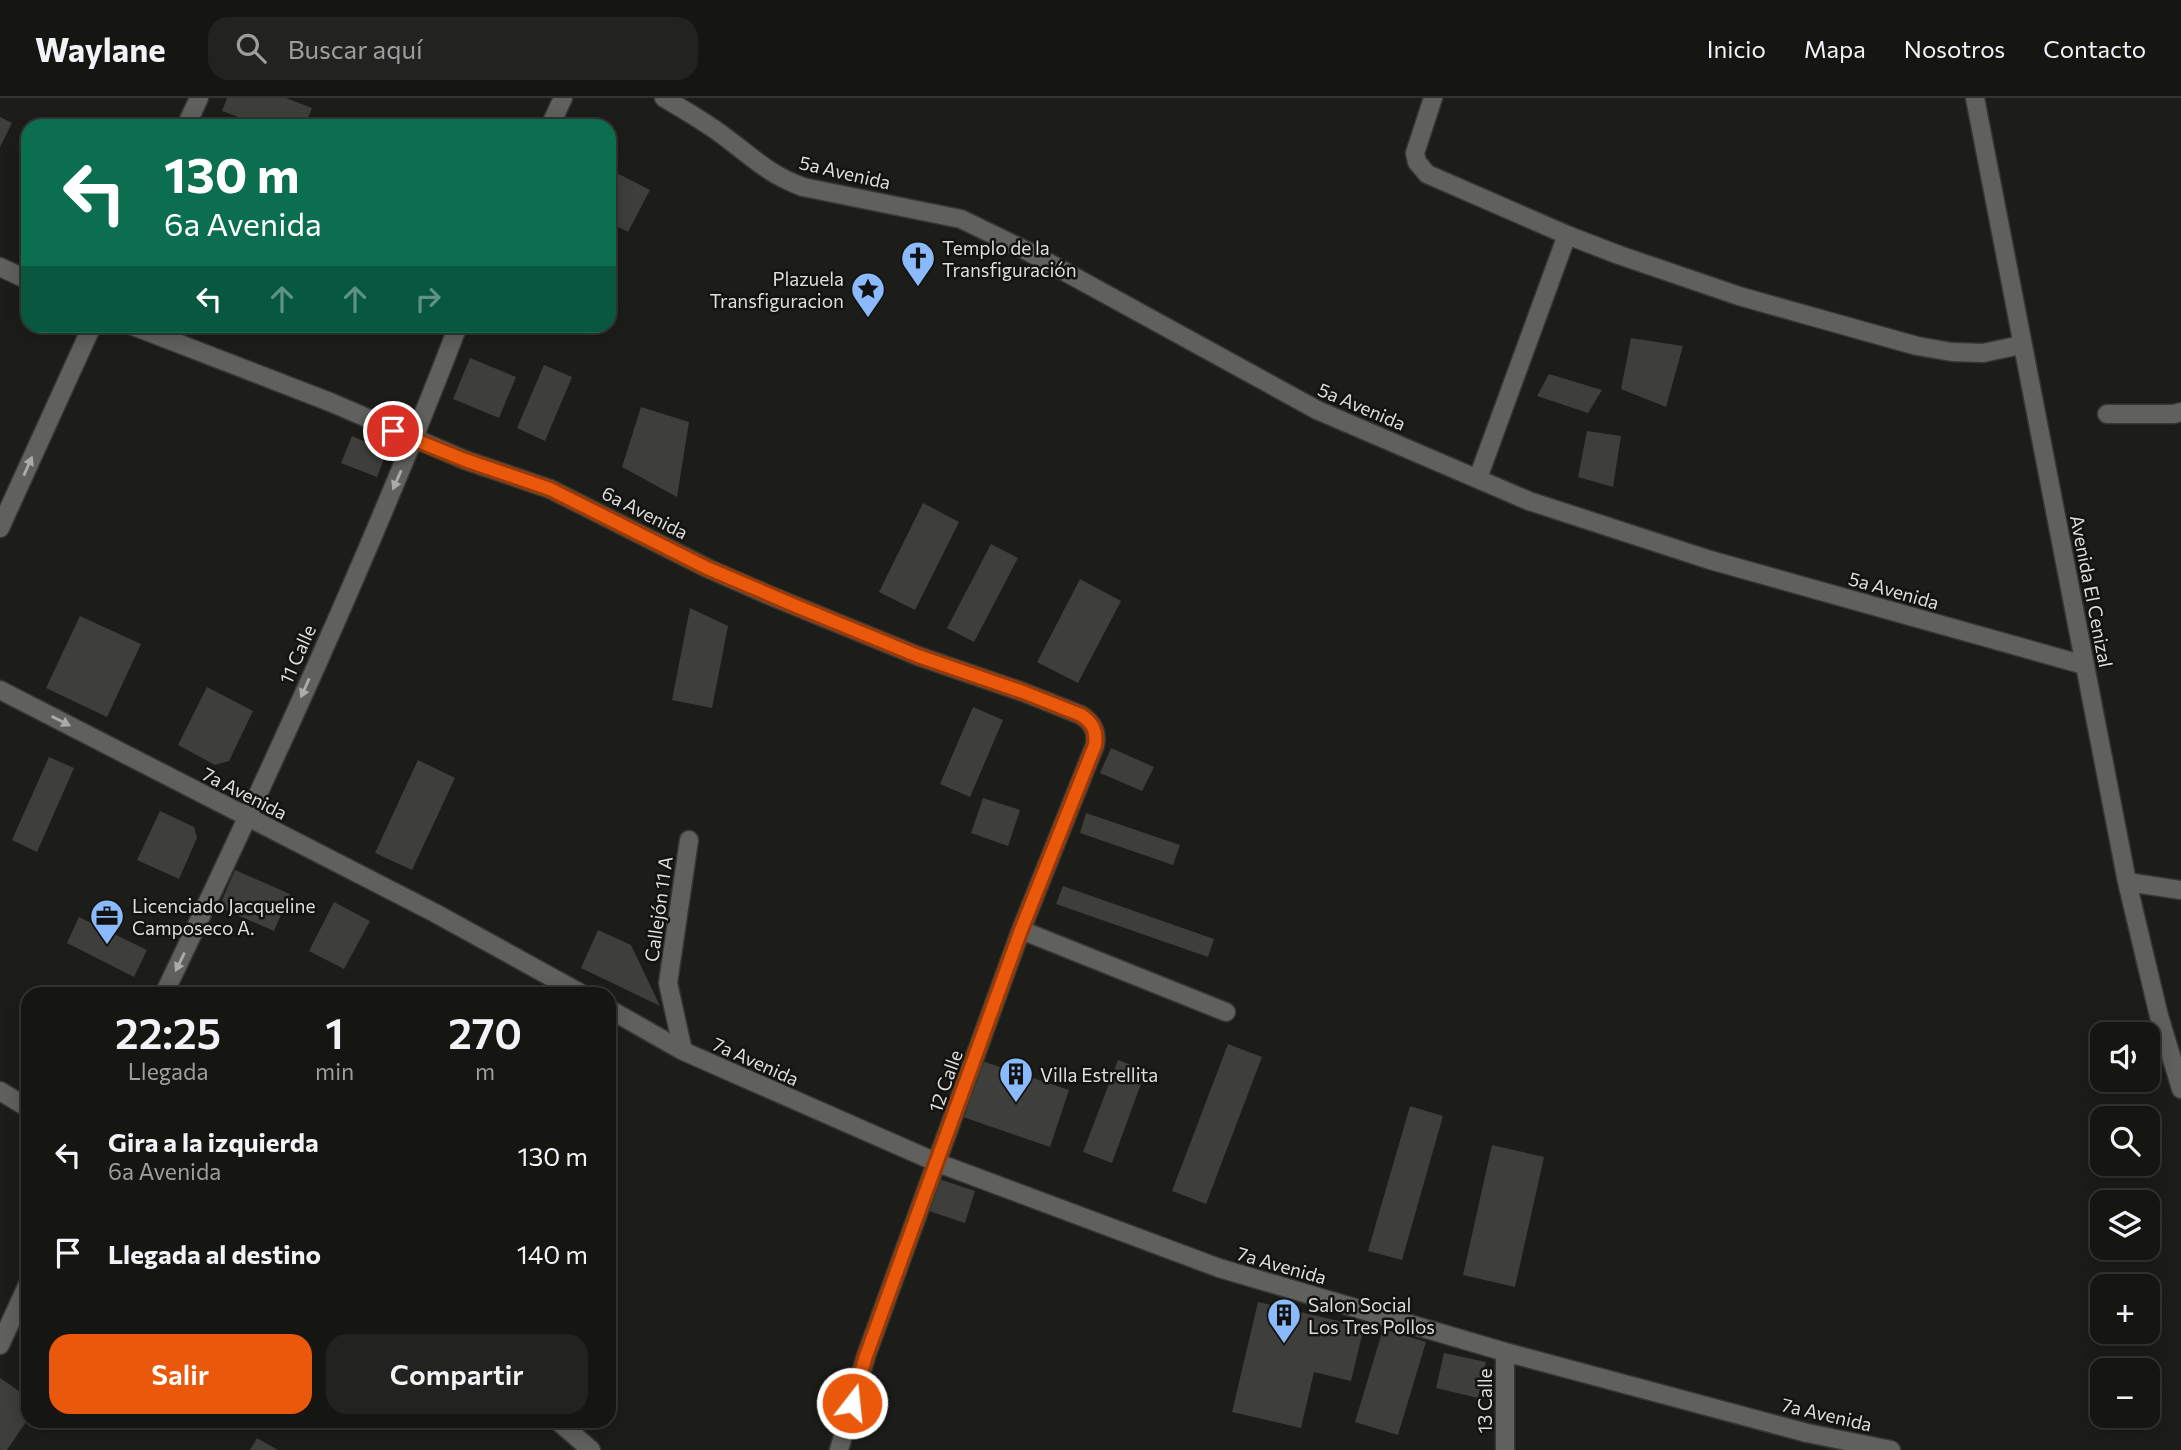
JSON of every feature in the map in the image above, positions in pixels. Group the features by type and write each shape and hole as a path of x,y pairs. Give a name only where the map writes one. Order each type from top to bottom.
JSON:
{"street":[{"path":"189,119 199,98"},
{"path":"553,119 563,98"},
{"name":"5a Avenida","path":"664,98 729,140 766,170 784,179 803,187 961,219 1029,252 1317,410 1529,501 1710,561 2084,665"},
{"path":"1433,98 1415,153 1422,169 1427,174 1567,235 1739,296 1917,346 1952,352 1983,353 2021,345"},
{"name":"Avenida El Cenizal","path":"1975,98 2127,882 2159,1016 2181,1089"},
{"path":"1478,478 1567,235"},
{"path":"0,267 21,277"},
{"path":"0,528 89,333"},
{"name":"6a Avenida","path":"151,333 330,402 465,460 550,489 707,568 918,656 1081,715 1089,720 1094,728"},
{"name":"11 Calle","path":"167,987 248,818 414,440 455,333"},
{"path":"2107,414 2181,412"},
{"name":"7a Avenida","path":"0,690 435,913 569,987"},
{"name":"12 Calle","path":"839,1450 866,1356 1021,930 1095,745 1094,728"},
{"name":"Callejón 11 A","path":"668,984 689,840"},
{"path":"2127,882 2181,890"},
{"path":"1021,930 1226,1012"},
{"name":"7a Avenida","path":"668,984 683,1051"},
{"name":"7a Avenida","path":"616,1013 683,1051 938,1163 1219,1268 1505,1352 1807,1433 1891,1450"},
{"path":"0,1091 21,1104"},
{"path":"0,1345 21,1299"},
{"name":"13 Calle","path":"1505,1352 1505,1450"},
{"path":"566,1428 591,1450"}],"building":[{"path":"227,98 286,98 312,108 308,119 244,119 222,111"},
{"path":"0,117 12,123 0,147"},
{"path":"616,173 650,190 628,232 616,226"},
{"path":"1631,338 1683,346 1666,407 1621,389"},
{"path":"470,358 516,377 499,418 453,399"},
{"path":"544,365 572,377 545,441 517,428"},
{"path":"1549,374 1602,390 1588,413 1537,396"},
{"path":"641,407 689,422 677,497 622,467"},
{"path":"1587,431 1621,436 1613,487 1578,477"},
{"path":"352,436 387,451 377,477 341,463"},
{"path":"923,503 959,522 915,610 879,592"},
{"path":"991,544 1018,558 974,642 947,628"},
{"path":"1080,579 1121,601 1078,683 1037,662"},
{"path":"690,608 728,626 712,708 672,700"},
{"path":"80,616 141,644 107,717 46,688"},
{"path":"207,687 253,711 229,761 215,765 178,745"},
{"path":"973,707 1003,720 970,797 940,784"},
{"path":"1111,748 1154,767 1142,791 1100,773"},
{"path":"49,757 74,768 37,852 12,840"},
{"path":"418,760 455,778 412,870 375,853"},
{"path":"983,798 1020,810 1008,846 971,833"},
{"path":"160,811 194,827 197,838 179,879 137,860"},
{"path":"1086,813 1180,845 1173,865 1080,833"},
{"path":"235,870 290,894 274,931 219,907"},
{"path":"1063,886 1214,939 1208,957 1056,904"},
{"path":"334,902 370,921 344,969 309,951"},
{"name":"Licenciado Jacqueline Camposeco A.","path":"79,917 147,950 134,977 67,943"},
{"path":"598,930 631,945 660,1006 581,968"},
{"path":"1228,1044 1262,1057 1206,1204 1172,1191"},
{"path":"1118,1060 1146,1070 1112,1163 1083,1152"},
{"name":"Villa Estrellita","path":"982,1061 1069,1090 1050,1147 963,1117"},
{"path":"1410,1106 1443,1116 1402,1260 1368,1251"},
{"path":"1492,1145 1544,1157 1515,1287 1463,1275"},
{"path":"939,1179 975,1191 965,1223 929,1211"},
{"name":"Salon Social Los Tres Pollos","path":"1258,1302 1364,1327 1351,1381 1314,1372 1301,1428 1232,1412"},
{"path":"1383,1329 1426,1342 1398,1435 1355,1422"},
{"path":"1444,1353 1486,1362 1478,1398 1436,1388"},
{"path":"0,1378 21,1392 22,1428 7,1450 0,1450"},
{"path":"257,1438 278,1450 250,1450"}],"place":[{"name":"Templo de la Transfiguración","path":"918,288"},
{"name":"Plazuela Transfiguracion","path":"868,319"},
{"name":"Licenciado Jacqueline Camposeco A.","path":"107,946"},
{"name":"Villa Estrellita","path":"1016,1104"},
{"name":"Salon Social Los Tres Pollos","path":"1284,1345"}],"route":[{"path":"393,431 492,470 550,489 707,568 918,656 1081,715 1089,720 1094,728 1095,745 1021,930 866,1356 852,1403"}]}
